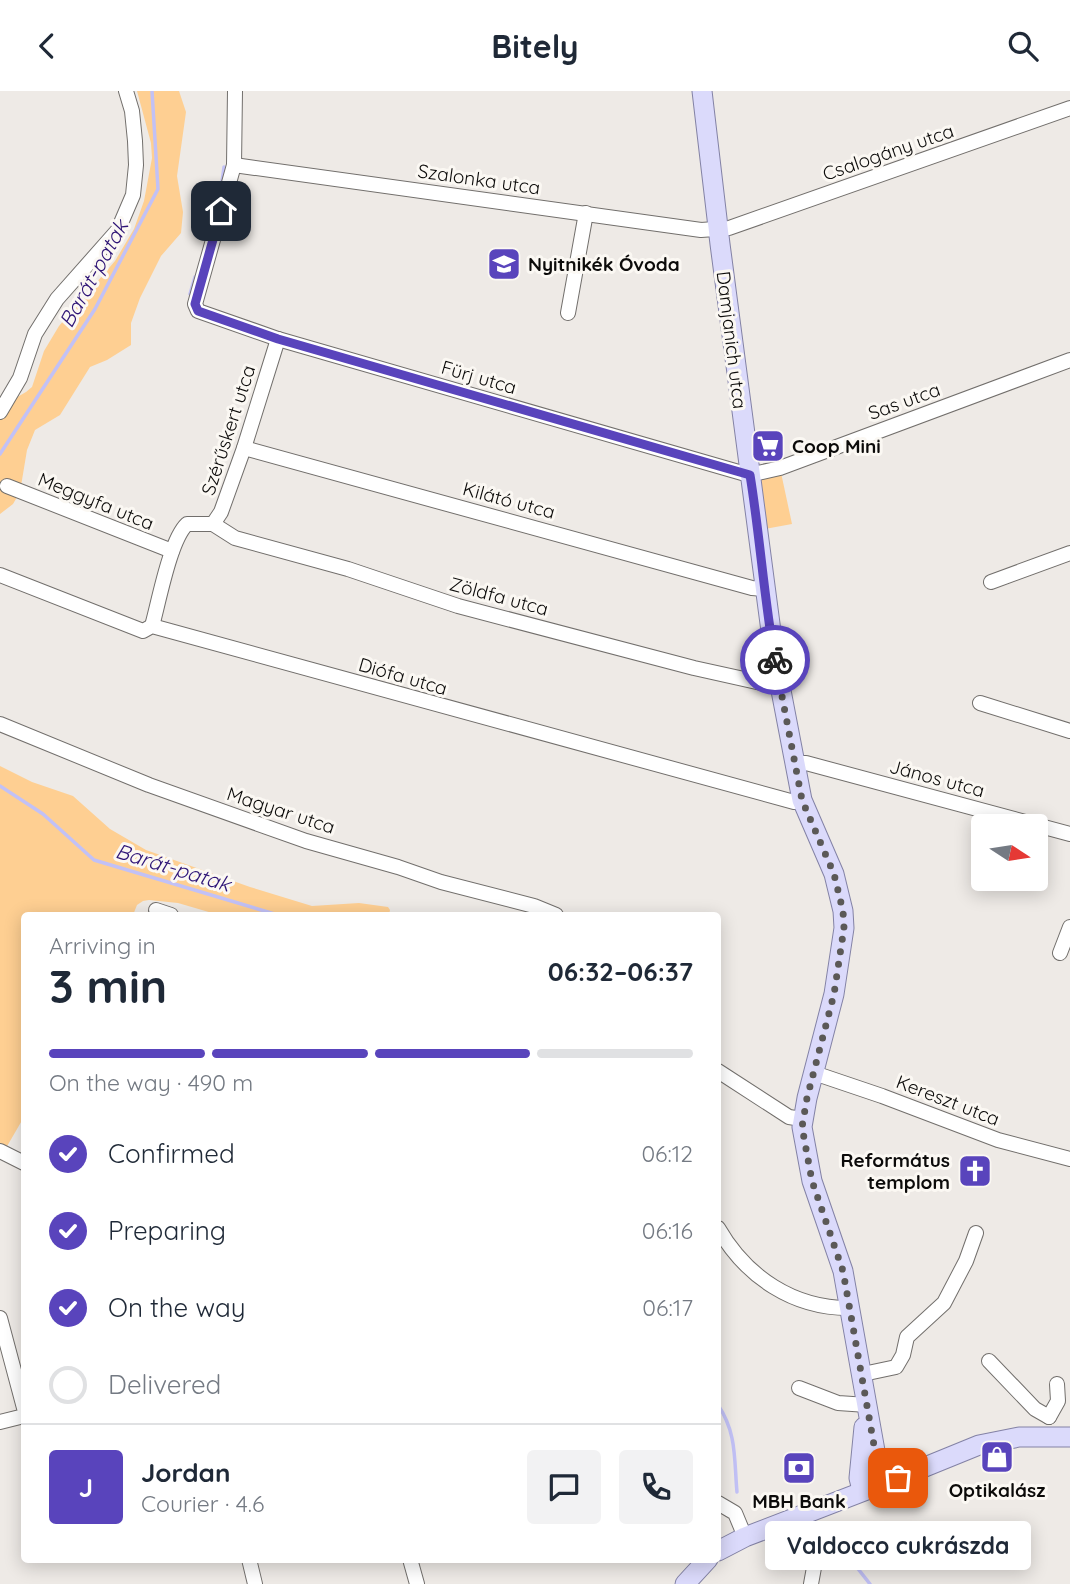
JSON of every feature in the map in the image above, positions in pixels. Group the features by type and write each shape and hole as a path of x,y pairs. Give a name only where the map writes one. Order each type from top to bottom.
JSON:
{"main road":[{"name":"Damjanich utca","path":"702,91 759,530 764,589 780,687 802,800 841,895 844,928 834,994 802,1119 805,1152 812,1181 843,1271 867,1405"},
{"path":"867,1405 877,1462 889,1482"},
{"path":"862,1490 859,1478 867,1405"},
{"path":"721,1549 798,1515 979,1445 1019,1437 1048,1427 1070,1437"},
{"path":"685,1584 704,1563"}],"street":[{"path":"0,412 20,378 35,334 57,299 118,230 133,195 135,141 132,111 126,91"},
{"path":"234,165 235,91"},
{"name":"Csalogány utca","path":"718,229 730,228 1070,108"},
{"name":"Szalonka utca","path":"234,165 702,230 718,229"},
{"name":"Fürj utca","path":"234,165 195,304 198,311 278,339 750,475"},
{"path":"568,313 586,213"},
{"name":"Szérűskert utca","path":"152,626 172,551 181,529 187,524 213,524 221,512 278,339"},
{"name":"Sas utca","path":"750,475 780,467 1070,360"},
{"name":"Kilátó utca","path":"244,447 752,588 764,589"},
{"name":"Meggyfa utca","path":"6,486 172,551"},
{"name":"Zöldfa utca","path":"213,524 235,538 348,569 458,606 694,668 780,687"},
{"path":"992,582 1070,553"},
{"name":"Diófa utca","path":"0,575 143,631 152,626 794,802 802,800"},
{"path":"980,703 1070,731"},
{"name":"Magyar utca","path":"0,725 149,785 306,841 549,912"},
{"name":"János utca","path":"794,763 806,763 1070,834"},
{"path":"156,910 162,912"},
{"path":"1060,953 1070,927"},
{"path":"721,1073 789,1117 802,1119"},
{"name":"Kereszt utca","path":"814,1073 998,1140 1070,1159"},
{"path":"0,1151 21,1162"},
{"path":"721,1233 729,1248 775,1289 812,1304 851,1308"},
{"path":"863,1374 896,1367 904,1355 907,1337 944,1303 976,1233"},
{"path":"0,1318 21,1397"},
{"path":"989,1361 1035,1409 1048,1427"},
{"path":"1048,1427 1058,1401 1057,1384"},
{"path":"799,1388 838,1403 867,1405"},
{"path":"0,1422 21,1417"},
{"path":"721,1505 735,1513 745,1537"},
{"path":"798,1515 815,1562 811,1584"},
{"path":"250,1563 255,1584"},
{"path":"411,1563 417,1584"}],"shaded area":[{"path":"137,91 179,91 186,112 177,176 183,212 181,233 161,256 140,298 131,323 131,345 90,367 60,415 35,430 27,450 20,492 13,504 0,514 0,407 32,387 44,351 59,326 115,261 134,229 144,201 152,158 151,143"},
{"path":"780,468 792,524 759,530 749,475"},
{"path":"0,766 32,782 73,796 110,829 146,850 312,906 359,903 388,907 390,910 209,912 178,903 149,900 137,905 134,912 21,912 21,1122 6,1148 0,1145"}],"waterway":[{"name":"Barát-patak","path":"0,454 95,309 158,189 152,91"},
{"path":"222,182 224,167"},
{"path":"190,294 195,277"},
{"name":"Barát-patak","path":"0,786 43,814 94,860 268,912"},
{"name":"Barát-patak","path":"721,1410 732,1436 737,1492"},
{"name":"Barát-patak","path":"822,1523 870,1584"}],"way so far":[{"path":"775,660 802,800 834,874 843,911 844,928 834,994 802,1119 805,1152 823,1216 843,1271 877,1462 889,1482 898,1478"}],"place":[{"name":"Nyitnikék Óvoda","path":"504,264"},
{"name":"Coop Mini","path":"768,446"},
{"name":"Református templom","path":"975,1171"},
{"name":"Optikalász","path":"997,1457"},
{"name":"MBH Bank","path":"799,1468"},
{"name":"Valdocco cukrászda","path":"898,1478"}],"route":[{"path":"221,211 195,304 198,311 278,339 750,475 775,660"}]}
